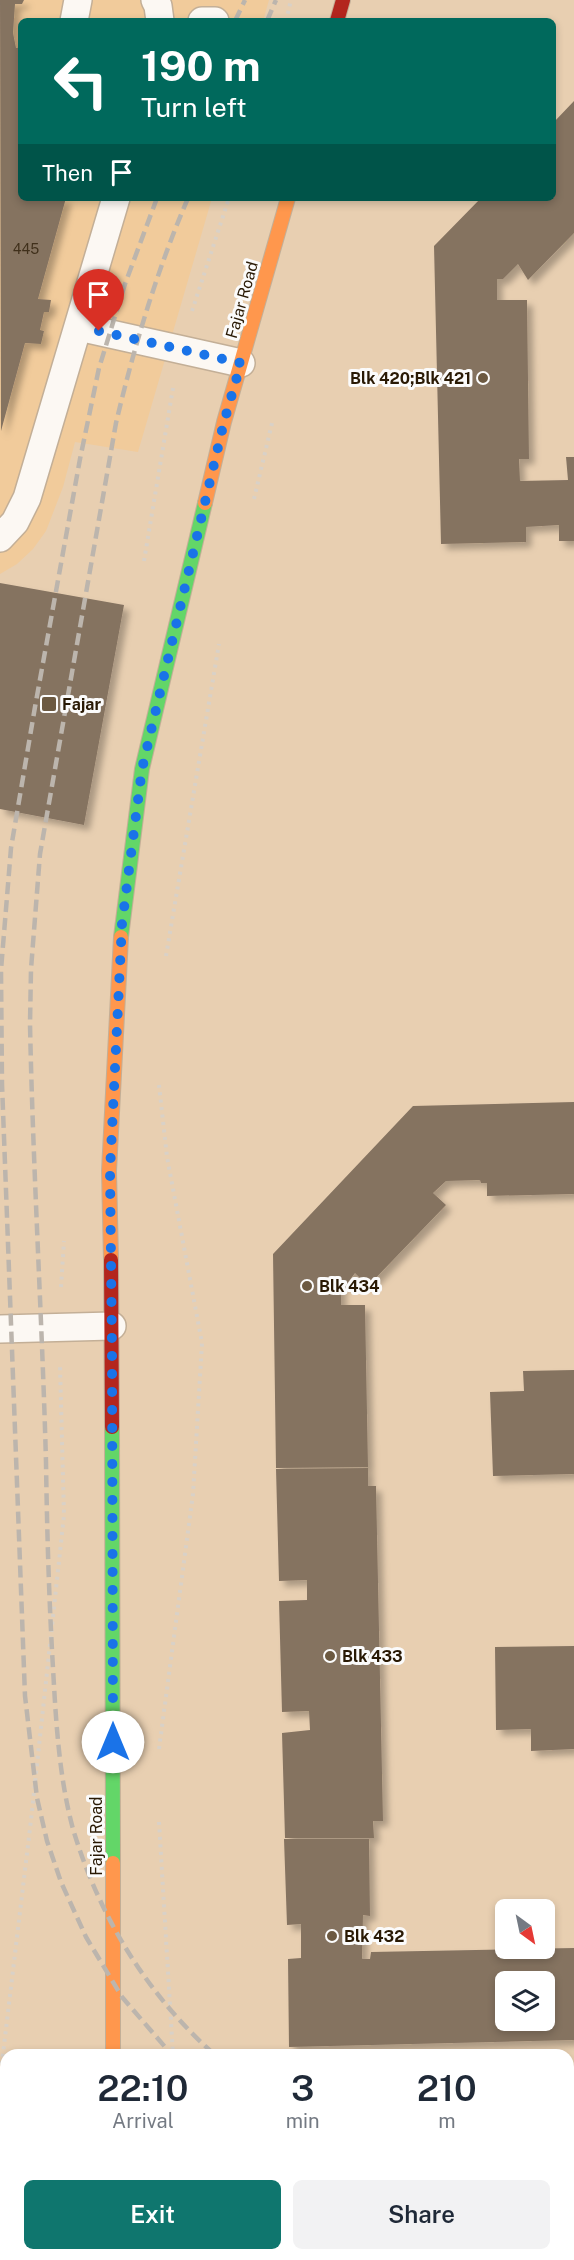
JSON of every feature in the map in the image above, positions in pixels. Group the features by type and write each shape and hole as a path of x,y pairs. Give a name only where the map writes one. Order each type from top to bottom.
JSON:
{"street":[{"path":"339,18 344,0"},
{"name":"Fajar Road","path":"113,2049 110,1171 122,924 142,769 224,422 287,201"}],"lane":[{"path":"75,18 78,0"},
{"path":"155,0 160,18"},
{"path":"0,538 15,522 27,498 80,327 115,201"},
{"path":"80,327 241,363"},
{"path":"0,1329 112,1326"}],"path":[{"path":"287,18 291,0"},
{"path":"252,506 274,415"},
{"path":"166,959 219,643"},
{"path":"157,1760 193,1494 202,1343 167,1157 159,1076"},
{"path":"159,1818 173,2049"}],"shaded area":[{"path":"0,0 269,0 264,18 18,18 18,201 211,201 138,452 75,442 63,487 46,531 33,549 17,564 0,574"}],"building":[{"path":"0,0 24,0 22,4 15,4 13,33 16,48 18,48 18,201 65,201 38,299 51,300 49,312 44,312 40,330 44,331 41,344 25,343 1,431"},
{"name":"Blk 420;Blk 421","path":"574,101 574,233 528,280 518,264 503,279 497,279 497,300 527,300 529,459 519,459 520,481 568,480 566,457 574,457 574,541 559,541 559,525 526,527 526,542 441,544 434,246 478,201 556,201 556,120"},
{"path":"0,583 124,605 84,825 0,809"},
{"name":"Blk 434","path":"574,1102 574,1194 487,1196 487,1183 481,1183 480,1180 446,1181 433,1193 446,1205 368,1286 355,1273 346,1285 341,1284 341,1305 365,1305 368,1467 276,1468 273,1254 413,1106"},
{"path":"574,1370 574,1474 493,1476 490,1392 524,1391 523,1371"},
{"name":"Blk 433","path":"368,1468 368,1486 376,1486 383,1821 373,1821 374,1838 285,1838 282,1733 310,1730 309,1711 282,1712 279,1601 307,1600 307,1580 279,1581 276,1469"},
{"path":"574,1646 574,1749 531,1751 531,1729 496,1730 495,1647"},
{"name":"Blk 432","path":"284,1839 369,1839 370,1916 363,1915 362,1959 370,1959 371,1952 495,1950 495,1959 555,1959 555,1948 574,1948 574,2040 289,2047 288,1959 301,1958 301,1924 287,1925"}],"railway":[{"path":"236,18 245,0"},
{"path":"268,18 276,0"},
{"path":"156,201 125,284 99,368 80,459 11,848 1,970 2,1084 25,1696 37,1798 47,1841 61,1882 86,1937 122,1997 167,2049"},
{"path":"187,201 147,309 116,423 40,854 31,969 30,1024 50,1617 57,1729 64,1790 73,1829 84,1861 111,1923 147,1980 190,2032 208,2049"}],"traffic: fast":[{"path":"121,937 142,769 205,503"},
{"path":"112,1427 113,1863"}],"traffic: slow":[{"path":"205,503 224,422 287,201"},
{"path":"111,1260 109,1171 121,937"},
{"path":"113,1863 113,2049"}],"traffic: jam":[{"path":"338,18 343,0"},
{"path":"111,1260 112,1427"}],"place":[{"name":"Blk 420;Blk 421","path":"483,378"},
{"name":"Fajar","path":"49,704"},
{"name":"Blk 434","path":"307,1286"},
{"name":"Blk 433","path":"330,1656"},
{"name":"Blk 432","path":"332,1936"}],"route":[{"path":"99,331 241,363 224,422 142,769 122,924 110,1171 113,1742"}]}
